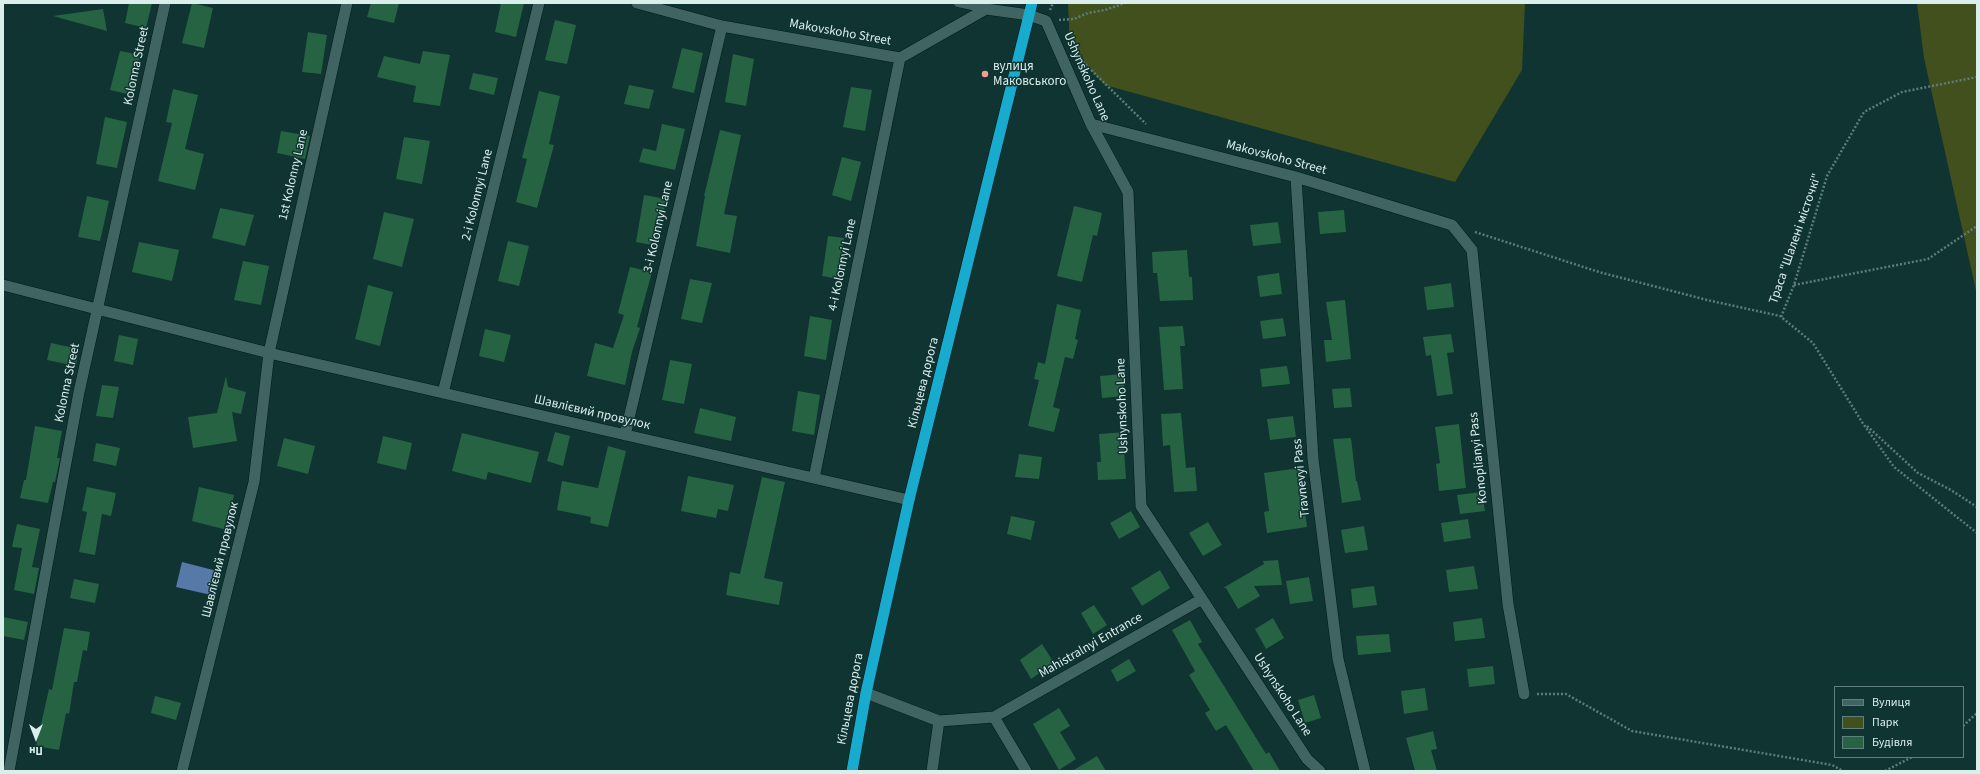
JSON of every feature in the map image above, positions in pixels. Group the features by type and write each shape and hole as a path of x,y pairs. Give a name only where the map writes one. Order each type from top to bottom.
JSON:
{"highway":[{"name":"Кільцева дорога","path":"852,771 866,693 909,500 1032,3"}],"street":[{"name":"Kolonna Street","path":"9,771 79,392 165,3"},
{"name":"1st Kolonny Lane","path":"269,353 347,3"},
{"name":"2-i Kolonnyi Lane","path":"443,393 539,3"},
{"name":"Makovskoho Street","path":"637,3 722,26 900,58 986,9"},
{"path":"986,9 1029,15 1046,21"},
{"name":"Ushynskoho Lane","path":"1046,21 1091,124 1128,192 1142,506 1307,759 1320,771"},
{"name":"3-i Kolonnyi Lane","path":"625,435 722,26"},
{"name":"4-i Kolonnyi Lane","path":"814,478 900,58"},
{"name":"Makovskoho Street","path":"1091,124 1296,177 1452,225"},
{"name":"Travnevyi Pass","path":"1296,177 1313,459 1338,659 1365,771"},
{"name":"Konoplianyi Pass","path":"1452,225 1472,250 1508,604 1524,694"},
{"name":"Шавлієвий провулок","path":"3,285 269,353 909,500"},
{"name":"Шавлієвий провулок","path":"182,771 254,482 269,353"},
{"name":"Mahistralnyi Entrance","path":"994,717 1202,599"},
{"path":"866,693 939,720 994,717 1026,771"},
{"path":"932,771 939,720"}],"lane":[{"path":"958,3 986,9"},
{"path":"1002,3 1010,12"}],"path":[{"path":"1046,21 1074,19 1088,12 1105,10 1125,3"},
{"path":"1058,49 1078,56 1150,127"},
{"name":"Траса \"Шаленi мiсточкi\"","path":"1780,316 1794,285 1827,176 1864,112 1902,92 1977,77"},
{"path":"1794,285 1928,259 1977,226"},
{"path":"1474,232 1599,272 1707,300 1780,316 1813,343 1862,422 1894,467 1977,533"},
{"path":"1862,422 1918,472 1951,490 1977,507"},
{"path":"1524,694 1566,694 1632,731 1832,765 1843,771"},
{"path":"1964,725 1977,712"},
{"path":"1885,771 1910,758"}],"green space":[{"path":"1068,3 1525,3 1522,70 1455,182 1105,85 1070,48"},
{"path":"1917,3 1977,3 1977,295 1924,58"}],"water":[{"path":"182,562 217,571 211,595 176,587"}],"building":[{"path":"129,3 152,3 146,28 125,23"},
{"path":"192,3 213,8 204,48 182,43"},
{"path":"371,3 399,3 394,23 367,17"},
{"path":"501,3 524,3 516,37 495,32"},
{"path":"103,9 107,31 53,16"},
{"path":"555,20 576,25 567,64 545,60"},
{"path":"308,32 327,35 321,74 302,72"},
{"path":"682,48 703,53 694,93 672,88"},
{"path":"120,51 141,55 132,95 110,90"},
{"path":"423,51 450,55 440,106 413,102 416,86 377,77 384,56 420,64"},
{"path":"733,54 754,59 746,106 725,102"},
{"path":"473,73 498,78 494,95 469,89"},
{"path":"629,85 654,90 649,109 624,104"},
{"path":"851,87 872,90 865,131 843,127"},
{"path":"173,89 198,95 185,149 204,154 195,190 158,181 172,123 166,122"},
{"path":"539,91 560,96 549,144 554,145 537,208 516,202 527,159 522,158"},
{"path":"105,117 127,122 117,168 96,164"},
{"path":"662,124 685,129 675,170 639,162 643,148 656,151"},
{"path":"720,130 741,135 724,214 737,216 730,253 696,246 704,196"},
{"path":"281,131 310,136 305,159 277,153"},
{"path":"404,137 430,141 422,184 396,179"},
{"path":"842,157 861,162 851,201 832,195"},
{"path":"644,195 666,199 658,246 636,242"},
{"path":"87,196 109,201 100,241 78,237"},
{"path":"1074,206 1102,213 1097,236 1093,235 1082,282 1057,276"},
{"path":"220,208 254,215 245,246 212,238"},
{"path":"1344,210 1346,232 1320,234 1318,212"},
{"path":"384,212 414,219 402,267 373,259"},
{"path":"1278,222 1281,243 1253,246 1250,225"},
{"path":"828,236 844,238 838,279 822,276"},
{"path":"508,241 529,246 519,286 498,281"},
{"path":"139,242 179,250 172,281 132,272"},
{"path":"1187,250 1189,277 1192,277 1193,300 1160,301 1157,273 1153,273 1152,252"},
{"path":"243,261 269,266 261,305 234,300"},
{"path":"630,267 652,272 637,327 640,328 632,352 625,385 587,376 595,343 613,348 624,315 618,313"},
{"path":"1279,273 1282,294 1260,297 1257,276"},
{"path":"690,279 712,283 702,323 681,319"},
{"path":"1451,283 1454,307 1427,310 1424,287"},
{"path":"368,285 393,292 380,346 355,339"},
{"path":"1345,300 1351,359 1326,362 1324,340 1332,340 1326,302"},
{"path":"1057,304 1081,310 1075,339 1078,340 1073,359 1065,357 1053,407 1060,409 1054,432 1028,426 1039,380 1034,379 1038,362 1045,364"},
{"path":"810,316 832,320 826,360 804,356"},
{"path":"1283,318 1286,336 1263,339 1260,321"},
{"path":"1183,326 1185,346 1180,346 1183,389 1164,390 1159,327"},
{"path":"485,329 511,335 504,362 479,356"},
{"path":"1451,334 1454,352 1447,353 1453,394 1437,396 1431,355 1426,356 1423,337"},
{"path":"119,335 138,339 133,365 114,361"},
{"path":"51,343 79,349 76,366 47,360"},
{"path":"670,360 692,364 684,404 662,400"},
{"path":"1287,366 1290,384 1262,387 1260,369"},
{"path":"1123,374 1125,396 1102,398 1100,376"},
{"path":"226,376 228,387 246,392 241,414 232,412 237,441 193,448 188,417 217,413"},
{"path":"102,385 119,387 113,418 96,416"},
{"path":"1350,388 1352,407 1334,408 1332,389"},
{"path":"798,391 820,395 814,435 792,431"},
{"path":"700,408 736,417 731,441 694,433"},
{"path":"1181,413 1186,468 1195,467 1197,491 1174,492 1170,445 1163,446 1161,414"},
{"path":"1293,416 1296,437 1270,440 1267,419"},
{"path":"1459,424 1466,488 1439,491 1436,464 1440,463 1435,427"},
{"path":"35,426 62,431 57,458 60,458 55,482 53,482 48,503 20,498 24,480 26,480"},
{"path":"555,432 570,436 563,466 547,461"},
{"path":"1126,432 1128,449 1124,449 1126,479 1098,480 1097,462 1101,462 1099,434"},
{"path":"462,433 539,452 531,483 488,472 486,480 452,471"},
{"path":"383,436 412,443 406,470 377,463"},
{"path":"284,438 315,446 308,474 277,466"},
{"path":"1351,438 1356,481 1361,500 1342,503 1333,439"},
{"path":"96,443 120,448 116,466 93,461"},
{"path":"608,446 626,451 608,527 590,523 591,517 557,510 562,481 598,488"},
{"path":"1019,454 1042,457 1039,479 1015,477"},
{"path":"1299,468 1307,527 1267,533 1264,512 1269,511 1264,473"},
{"path":"688,476 734,485 728,511 718,509 716,518 681,511"},
{"path":"762,477 785,482 764,578 783,582 779,605 726,595 730,572 740,574"},
{"path":"87,487 116,493 111,516 102,514 95,555 79,552 87,512 82,511"},
{"path":"199,487 234,495 227,530 192,521"},
{"path":"1482,492 1485,511 1460,514 1457,495"},
{"path":"1131,511 1140,527 1119,539 1110,523"},
{"path":"1011,516 1035,521 1031,540 1007,534"},
{"path":"1468,519 1471,538 1444,542 1441,523"},
{"path":"1208,522 1222,545 1203,556 1189,533"},
{"path":"17,524 40,529 32,567 39,568 34,594 14,590 22,548 12,547"},
{"path":"1364,526 1368,550 1345,553 1341,530"},
{"path":"1278,560 1282,585 1254,586 1260,596 1238,609 1226,588 1223,588 1264,564 1263,561"},
{"path":"1474,566 1478,589 1449,592 1446,570"},
{"path":"1160,570 1170,588 1142,606 1131,588"},
{"path":"1309,577 1313,601 1290,604 1286,581"},
{"path":"74,579 99,584 95,603 70,598"},
{"path":"1374,586 1377,605 1353,608 1351,589"},
{"path":"1094,605 1107,625 1093,634 1081,613"},
{"path":"3,617 28,622 24,640 3,636"},
{"path":"1273,618 1284,638 1266,649 1255,629"},
{"path":"1482,618 1485,638 1455,641 1453,622"},
{"path":"1190,620 1202,642 1198,644 1266,754 1269,752 1280,771 1254,771 1226,725 1216,731 1205,713 1210,710 1189,675 1195,671 1172,630"},
{"path":"64,628 90,632 87,651 83,650 77,682 74,682 69,714 66,713 59,750 36,746 49,689 52,690"},
{"path":"1389,634 1391,652 1358,655 1356,636"},
{"path":"1042,644 1054,663 1031,679 1020,660"},
{"path":"1129,659 1136,671 1117,682 1111,670"},
{"path":"1493,666 1495,684 1469,687 1467,669"},
{"path":"1425,688 1428,710 1404,714 1401,691"},
{"path":"1314,695 1321,718 1305,723 1298,700"},
{"path":"155,696 181,703 176,720 151,713"},
{"path":"1059,708 1070,726 1060,732 1076,759 1059,770 1033,724"},
{"path":"1433,731 1437,749 1431,750 1437,771 1415,771 1406,738"},
{"path":"1097,756 1106,771 1072,771"}],"place":[{"name":"вулиця Маковського","path":"985,74"}]}
